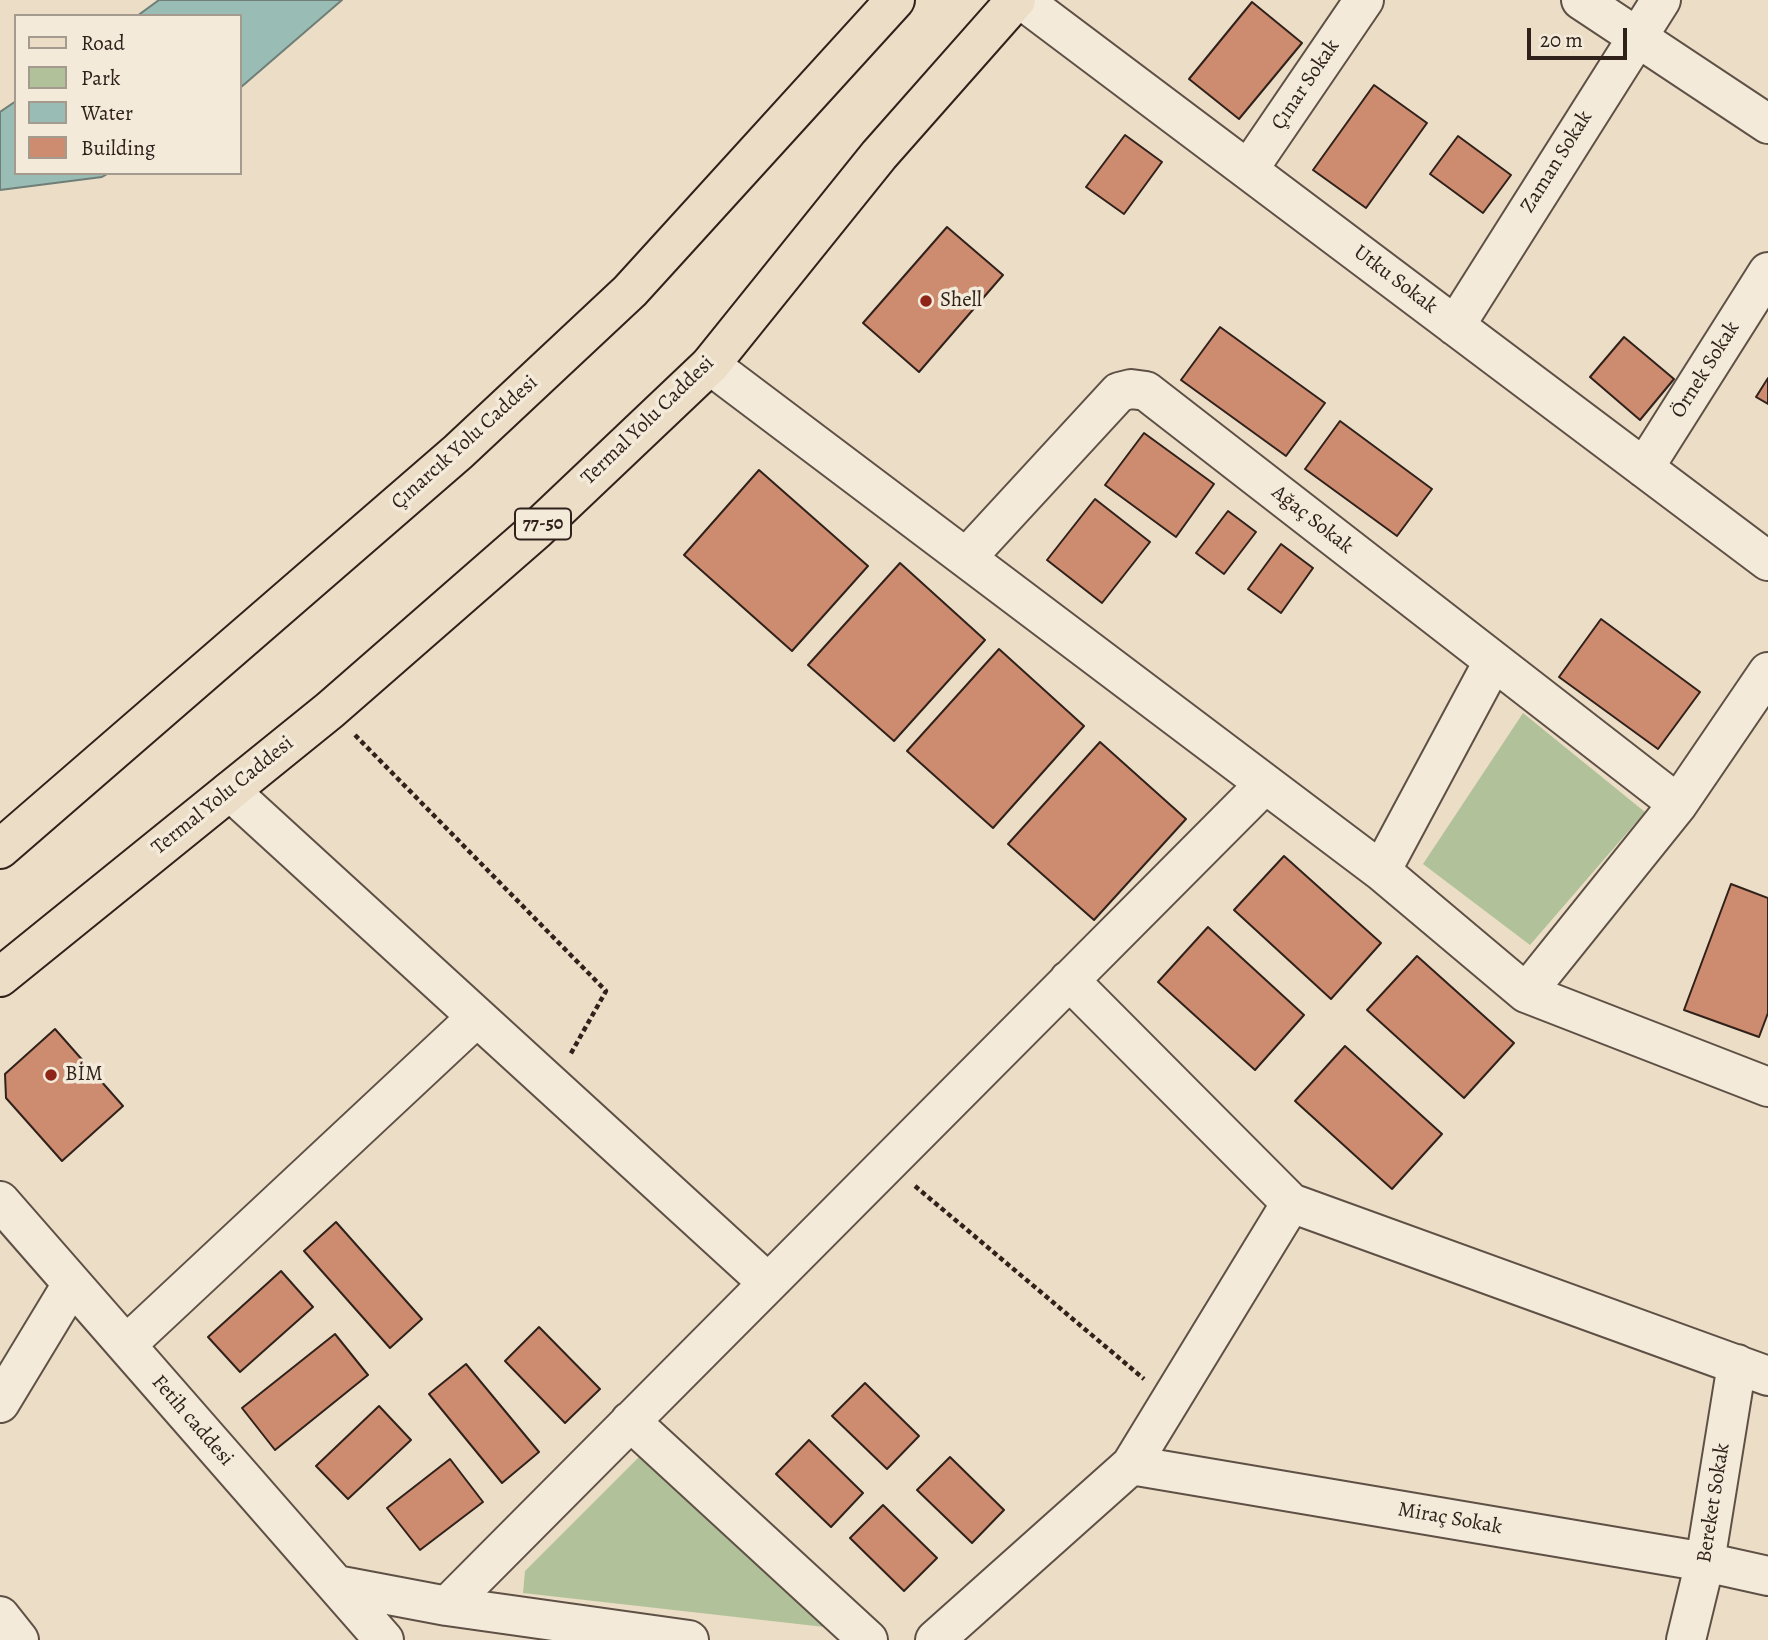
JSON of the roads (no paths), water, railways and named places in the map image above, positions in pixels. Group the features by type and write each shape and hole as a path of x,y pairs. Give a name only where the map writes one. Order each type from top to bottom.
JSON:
{"main road":[{"name":"Çınarcık Yolu Caddesi","path":"0,849 458,452 630,291 895,0"},
{"name":"Termal Yolu Caddesi","path":"0,976 330,710 535,531 709,365 879,155 1016,0"}],"street":[{"name":"Utku Sokak","path":"1022,0 1768,561"},
{"name":"Çınar Sokak","path":"1248,170 1364,0"},
{"path":"1581,0 1768,124"},
{"name":"Zaman Sokak","path":"1455,326 1661,0"},
{"name":"Örnek Sokak","path":"1644,468 1768,272"},
{"path":"709,365 1381,871 1526,993 1768,1087"},
{"name":"Ağaç Sokak","path":"966,558 1119,392 1131,389 1146,391 1678,804"},
{"path":"1381,871 1493,662"},
{"path":"1526,993 1678,804 1767,677"},
{"path":"447,1606 1265,784"},
{"path":"230,791 768,1283"},
{"path":"1069,980 1291,1203 1752,1370"},
{"path":"126,1345 477,1017"},
{"name":"Fetih caddesi","path":"0,1202 384,1640"},
{"path":"935,1640 1132,1465 1291,1203"},
{"path":"0,1403 72,1284"},
{"name":"Bereket Sokak","path":"1686,1640 1752,1370"},
{"path":"630,1421 868,1640"},
{"name":"Miraç Sokak","path":"1132,1465 1705,1562 1768,1576"},
{"path":"336,1585 447,1606 689,1640"},
{"path":"0,1616 19,1640"}],"water":[{"path":"159,0 342,0 242,86 242,14 140,14"},
{"path":"14,102 14,175 106,175 0,190 0,112"}],"place":[{"name":"Shell","path":"926,301"},
{"name":"BİM","path":"51,1075"}]}
